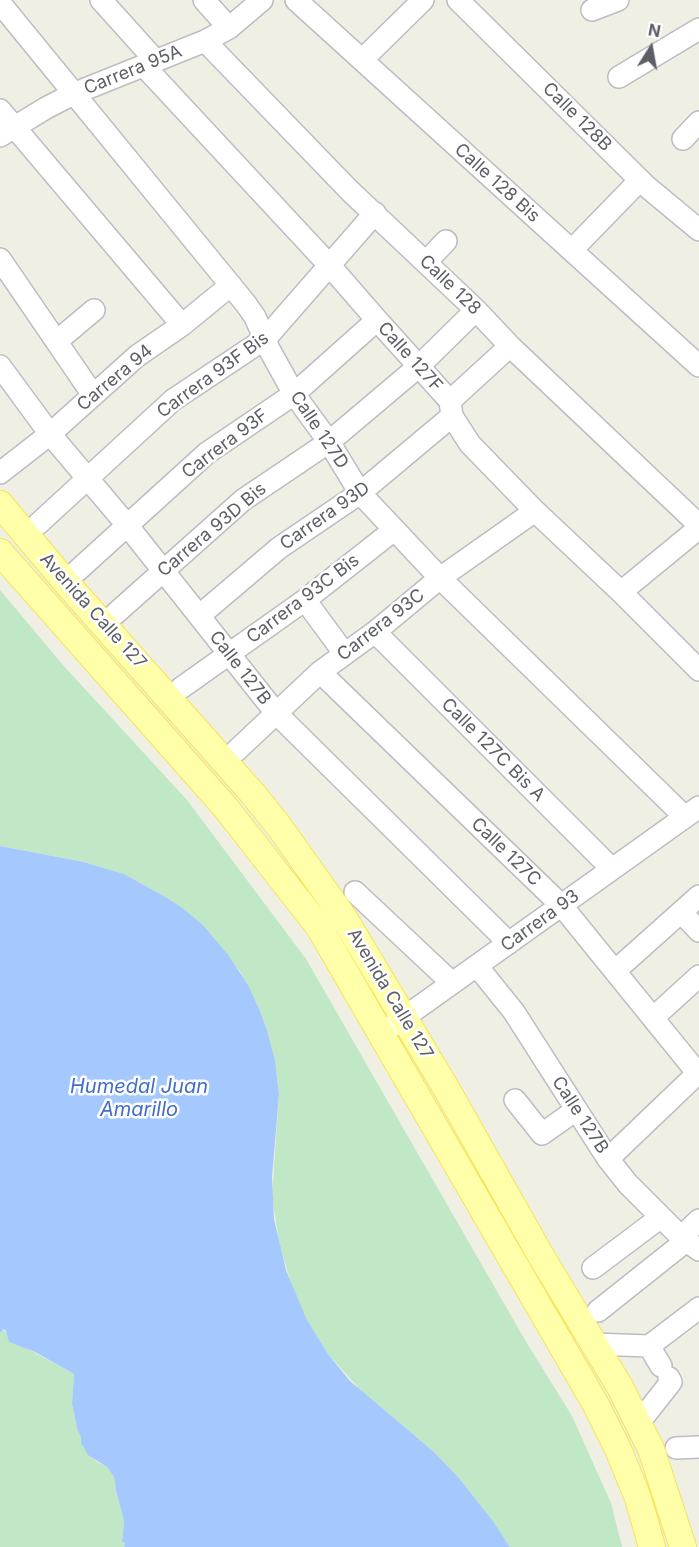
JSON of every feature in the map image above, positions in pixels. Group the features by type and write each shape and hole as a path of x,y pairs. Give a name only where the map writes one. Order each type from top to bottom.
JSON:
{"main road":[{"name":"Avenida Calle 127","path":"0,504 278,825 344,918 405,1017 620,1387 651,1449 683,1547"},
{"name":"Avenida Calle 127","path":"0,552 191,767 258,847 319,927 595,1403 618,1449 638,1498 652,1547"}],"street":[{"name":"Calle 127F","path":"101,0 150,64 419,366 451,409 470,444 535,511 699,670"},
{"path":"204,0 229,28"},
{"name":"Carrera 95A","path":"7,132 73,94 205,41 229,28 262,0"},
{"name":"Calle 128 Bis","path":"296,0 699,366"},
{"path":"362,60 423,0"},
{"name":"Calle 128B","path":"458,0 640,180 699,230"},
{"path":"592,10 618,0"},
{"name":"Calle 127D","path":"0,3 255,317 269,349 294,394 329,441 360,493 440,578 692,812"},
{"path":"619,77 699,29"},
{"name":"Calle 128","path":"205,41 350,191 699,526"},
{"path":"0,110 7,132 182,325"},
{"path":"683,139 699,122"},
{"path":"572,250 640,180"},
{"name":"Carrera 93F Bis","path":"38,524 173,400 266,338 375,213"},
{"path":"426,262 446,241"},
{"path":"0,259 93,395"},
{"name":"Carrera 94","path":"0,473 50,434 137,356 182,325 231,285"},
{"path":"57,341 94,310"},
{"name":"Carrera 93D Bis","path":"115,614 243,500 329,441 419,366 476,310"},
{"name":"Carrera 93F","path":"77,571 207,453 294,394 377,320"},
{"name":"Carrera 93D","path":"199,616 279,548 360,493 451,409 510,346"},
{"name":"Calle 127B","path":"0,366 50,434 128,525 276,713 509,943"},
{"name":"Carrera 93C","path":"236,751 320,672 375,632 440,578 535,511"},
{"path":"621,592 699,526"},
{"name":"Carrera 93C Bis","path":"181,688 305,600 394,530"},
{"path":"305,600 344,653"},
{"name":"Calle 127C Bis A","path":"375,632 612,869"},
{"name":"Calle 127C","path":"320,672 562,906 698,1073"},
{"name":"Carrera 93","path":"381,1034 692,812"},
{"path":"356,892 452,984"},
{"path":"615,971 699,896"},
{"path":"681,912 699,931"},
{"name":"Calle 127B","path":"477,966 514,1012 608,1159 628,1184 689,1243"},
{"path":"653,1018 699,976"},
{"path":"608,1159 698,1073"},
{"path":"515,1100 542,1134 576,1110"},
{"path":"593,1268 661,1217"},
{"path":"598,1311 689,1243 699,1220"},
{"path":"593,1344 649,1346 699,1308"},
{"path":"638,1424 671,1382 649,1346"},
{"path":"676,1448 699,1446"}],"green space":[{"path":"0,590 63,665 187,800 306,959 525,1340 572,1416 611,1503 622,1547 510,1547 459,1478 434,1452 366,1396 328,1354 295,1295 280,1247 272,1197 279,1095 275,1060 260,1011 241,973 203,925 164,896 124,874 84,862 0,846"},
{"path":"2,1329 24,1347 74,1374 72,1404 77,1429 84,1449 97,1462 107,1467 114,1477 124,1521 122,1542 125,1543 124,1547 0,1547 0,1333"}],"water":[{"name":"Humedal Juan Amarillo","path":"0,846 84,862 124,874 181,907 203,925 229,956 248,985 260,1011 275,1060 279,1095 272,1177 274,1219 286,1270 306,1318 328,1354 350,1381 434,1452 459,1478 510,1547 124,1547 125,1543 122,1542 124,1521 114,1477 107,1467 88,1455 81,1443 72,1404 74,1374 35,1352 9,1342 6,1331 3,1329 0,1333"}]}
